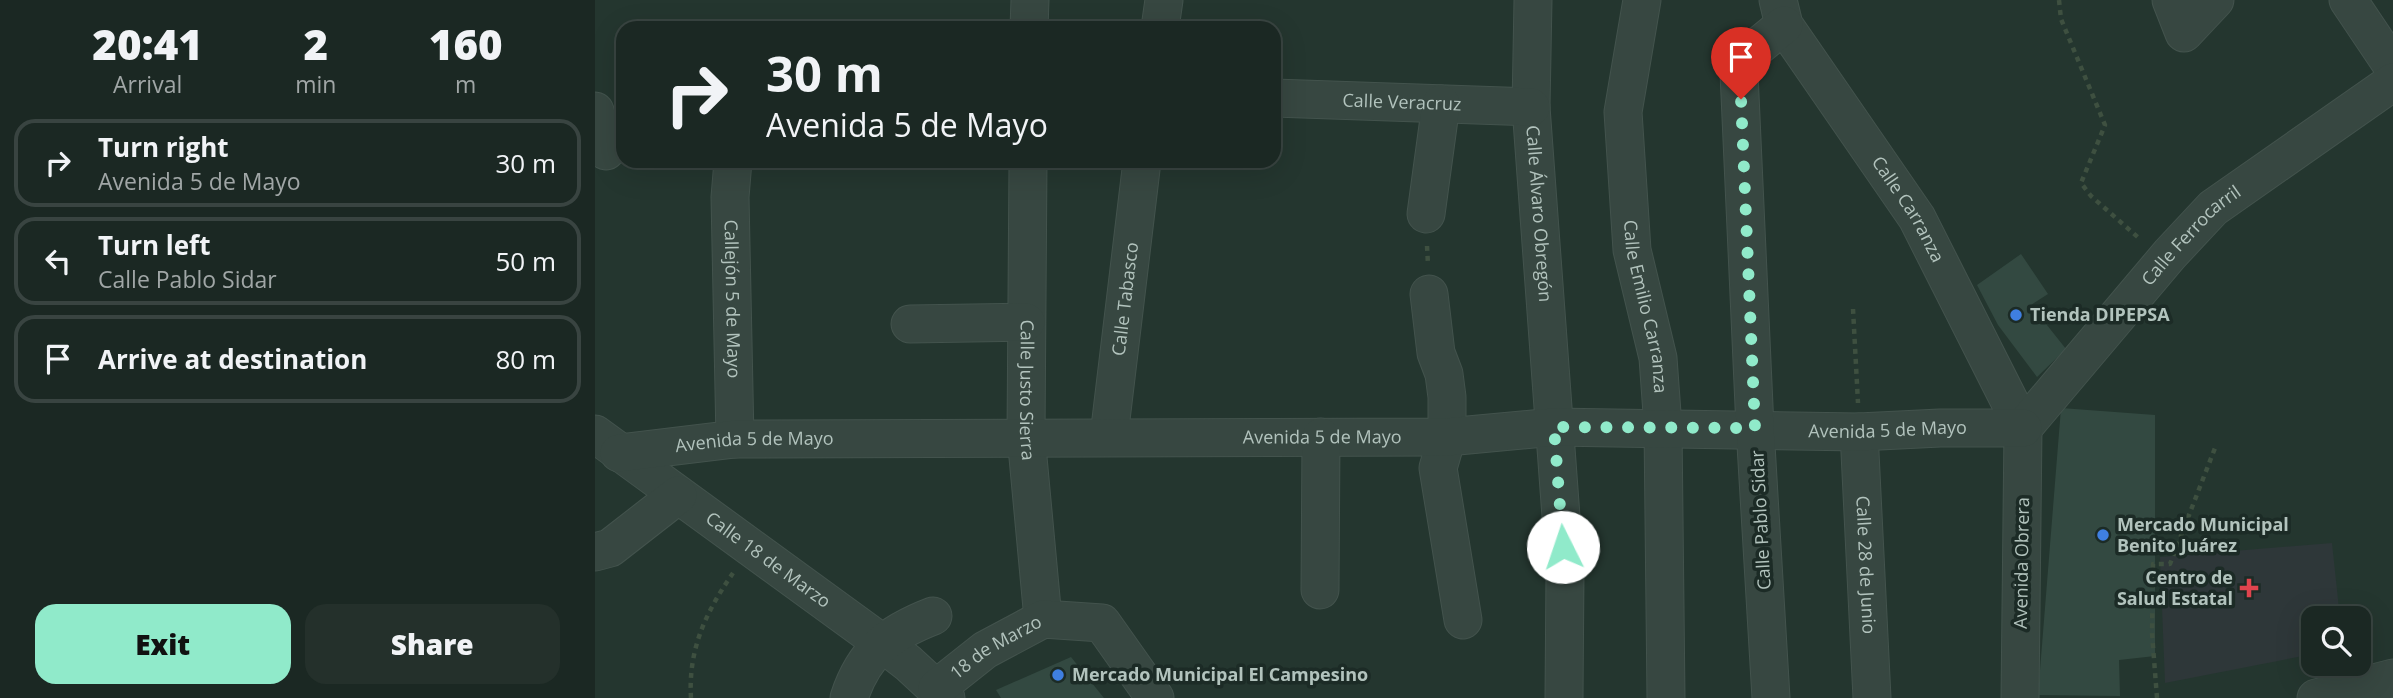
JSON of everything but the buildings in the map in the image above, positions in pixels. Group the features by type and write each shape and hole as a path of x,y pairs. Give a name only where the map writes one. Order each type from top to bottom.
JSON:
{"street":[{"path":"1029,21 1030,0"},
{"path":"1161,21 1164,0"},
{"name":"Calle Álvaro Obregón","path":"1532,0 1531,107 1565,571 1564,698"},
{"name":"Calle Emilio Carranza","path":"1642,0 1623,112 1632,250 1658,358 1663,427 1667,698"},
{"path":"2171,0 2184,33 2215,0"},
{"path":"2348,0 2393,67"},
{"name":"Calle Carranza","path":"1781,12 1917,218 2023,428"},
{"name":"Calle Pablo Sidar","path":"1771,698 1755,428 1739,73 1745,57 1781,12"},
{"name":"Calle Ferrocarril","path":"2023,428 2170,254 2213,208 2393,82"},
{"name":"Calle Veracruz","path":"1281,98 1531,107"},
{"path":"1426,214 1441,104"},
{"path":"595,111 608,151"},
{"name":"Callejón 5 de Mayo","path":"732,168 730,197 735,439"},
{"name":"Calle Justo Sierra","path":"1028,168 1025,436 1044,619"},
{"name":"Calle Tabasco","path":"1109,436 1141,168"},
{"path":"1429,294 1436,353 1444,374 1447,397 1447,437 1438,468 1463,620"},
{"path":"910,324 1027,322"},
{"name":"Avenida 5 de Mayo","path":"607,444 735,439 1025,436 1447,437 1554,427 1755,428 1859,432 2023,428"},
{"name":"Avenida Obrera","path":"2020,698 2023,428"},
{"name":"Calle 28 de Junio","path":"1859,432 1872,698"},
{"path":"1320,590 1321,437"},
{"name":"Calle 18 de Marzo","path":"607,444 882,643 940,695"},
{"path":"600,558 678,495"},
{"path":"849,698 864,663 882,643 907,626 933,616"},
{"name":"18 de Marzo","path":"940,695 985,650 1044,619 1102,623 1155,698"},
{"path":"2316,698 2393,678"}],"path":[{"path":"2059,0 2061,19 2105,125 2081,183 2091,196 2143,242 2170,254"},
{"path":"1426,214 1429,294"},
{"path":"1853,309 1859,432"},
{"path":"2157,698 2152,633 2153,564 2170,564 2215,448"},
{"path":"691,698 689,674 693,653 713,602 734,572 743,579"}],"shaded area":[{"name":"Centro de Salud Estatal","path":"2332,543 2339,606 2301,606 2301,656 2165,683 2160,557"}],"place":[{"name":"Tienda DIPEPSA","path":"2016,315"},
{"name":"Mercado Municipal Benito Juárez","path":"2103,535"},
{"name":"Centro de Salud Estatal","path":"2249,588"},
{"name":"Mercado Municipal El Campesino","path":"1058,675"}],"route":[{"path":"1563,547 1554,427 1755,428 1741,99"}]}
